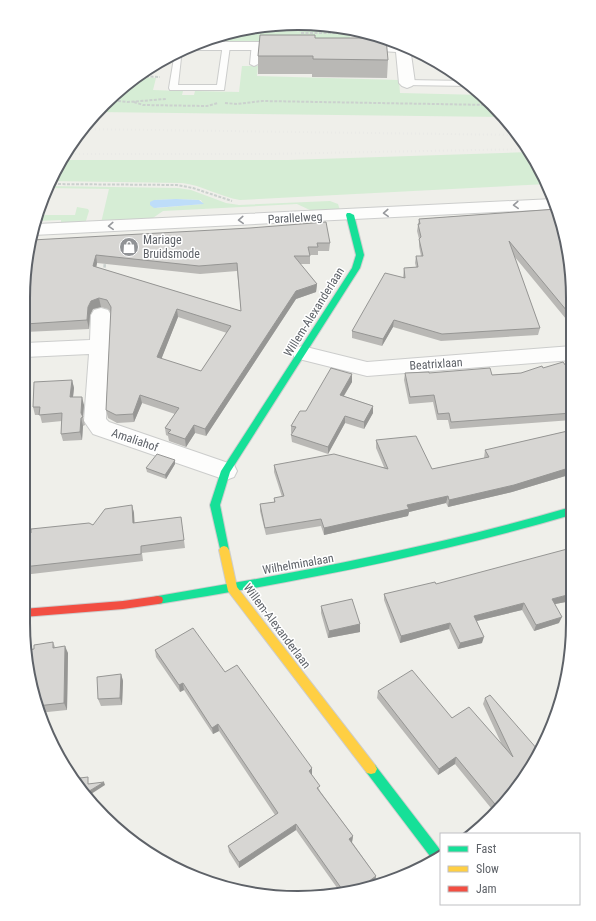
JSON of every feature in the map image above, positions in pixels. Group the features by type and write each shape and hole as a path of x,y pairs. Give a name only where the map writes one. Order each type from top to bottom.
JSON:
{"street":[{"path":"353,39 388,45"},
{"path":"206,46 255,45 299,40"},
{"path":"403,51 407,83"},
{"name":"Parallelweg","path":"39,230 549,204"},
{"name":"Willem-Alexanderlaan","path":"350,215 360,255 356,268 226,470 215,505 232,588 435,853"},
{"name":"Amaliahof","path":"101,315 96,421 101,428 226,470"},
{"path":"30,350 99,346"},
{"name":"Beatrixlaan","path":"302,353 367,369 566,353"},
{"name":"Wilhelminalaan","path":"30,612 123,604 232,588 384,560 526,525 566,513"}],"lane":[{"path":"254,64 255,45"},
{"path":"178,58 173,88 220,88 226,46"},
{"path":"407,83 459,84"}],"path":[{"path":"299,40 353,39"},
{"path":"147,76 175,77"},
{"path":"117,101 134,102 170,99"},
{"path":"134,102 143,105 208,106 223,102 237,104 262,101 484,105"},
{"path":"55,184 177,186 193,188 234,202"},
{"path":"100,227 104,276"}],"green space":[{"path":"298,30 333,32 350,35 349,40 217,43 263,32"},
{"path":"242,66 258,66 257,76 399,80 400,93 472,95 488,108 496,117 105,112 145,78 156,78 153,90 183,91 182,95 194,95 195,91 239,92"},
{"path":"523,152 541,184 240,200 197,186 182,183 57,181 68,160 288,160"},
{"path":"54,186 178,188 191,190 226,203 239,205 330,201 338,204 340,210 312,211 297,204 163,211 150,220 101,223 109,189 53,188","holes":["154,200 201,200 203,204 157,208"]},
{"path":"77,207 88,209 89,211 85,224 61,225 61,220 41,221 43,215 75,215"}],"water":[{"path":"154,200 199,200 204,204 154,208 150,205 150,202"}],"building":[{"path":"260,35 315,35 315,38 363,38 384,44 387,45 388,60 313,59 313,56 258,56"},
{"path":"551,209 564,263 566,310 509,241 540,328 442,334 394,320 383,339 352,331 385,273 405,278 404,268 418,267 416,256 423,256 419,239 421,237 418,224 420,224 419,219"},
{"path":"326,222 330,243 317,243 318,247 308,247 310,256 294,256 317,284 296,291 205,429 194,425 185,439 168,433 171,430 165,428 179,408 140,395 133,414 116,415 106,410 111,307 107,300 99,298 91,301 88,307 87,320 30,324 32,263 36,240 250,228","holes":["96,255 199,266 237,263 241,311 93,266","177,309 231,326 201,371 157,357"]},
{"path":"563,362 566,366 566,413 451,422 449,413 438,414 434,395 410,397 405,373 429,373 490,368 492,375 521,373 542,366 543,368"},
{"path":"331,368 352,374 340,395 373,406 364,422 345,416 328,447 291,435 296,427 291,426 300,411 306,411"},
{"path":"72,380 70,397 82,397 81,413 83,417 81,418 80,432 61,434 62,413 39,415 40,407 33,407 34,382"},
{"path":"566,431 566,469 514,485 449,500 448,496 407,505 409,509 324,528 321,519 265,528 260,504 275,502 274,498 284,496 274,465 334,454 388,469 376,440 416,436 432,469 489,457 485,450"},
{"path":"157,454 175,460 165,475 146,468"},
{"path":"132,505 133,523 181,517 184,540 141,546 141,554 30,566 31,529 89,523 93,525 105,509"},
{"path":"566,549 566,595 552,599 562,617 536,625 524,603 474,616 484,637 460,643 450,623 401,636 384,594 435,582 436,584"},
{"path":"352,599 360,624 329,631 321,606"},
{"path":"193,628 225,672 237,665 312,768 309,771 320,786 317,788 353,836 349,839 376,876 368,882 341,888 296,824 239,862 228,846 278,813 218,724 212,728 183,683 179,685 155,650"},
{"path":"53,642 53,648 65,646 64,703 43,705 32,658 31,649 34,649 34,645"},
{"path":"412,670 452,718 469,707 513,757 485,698 490,695 535,747 521,772 495,804 456,757 439,769 378,691"},
{"path":"121,674 120,698 98,699 97,677"},
{"path":"88,777 88,784 104,782 89,791 79,778"}],"railway":[{"path":"90,129 511,135"},
{"path":"72,154 272,154 521,149"}],"traffic: fast":[{"path":"224,550 215,505 226,471 356,268 360,255 350,215"},
{"path":"158,600 262,583 418,552 469,540 566,512"},
{"path":"371,769 435,853"}],"traffic: slow":[{"path":"224,550 232,588 371,769"}],"traffic: jam":[{"path":"30,612 123,605 158,600"}],"place":[{"name":"Mariage Bruidsmode","path":"129,247"}]}
